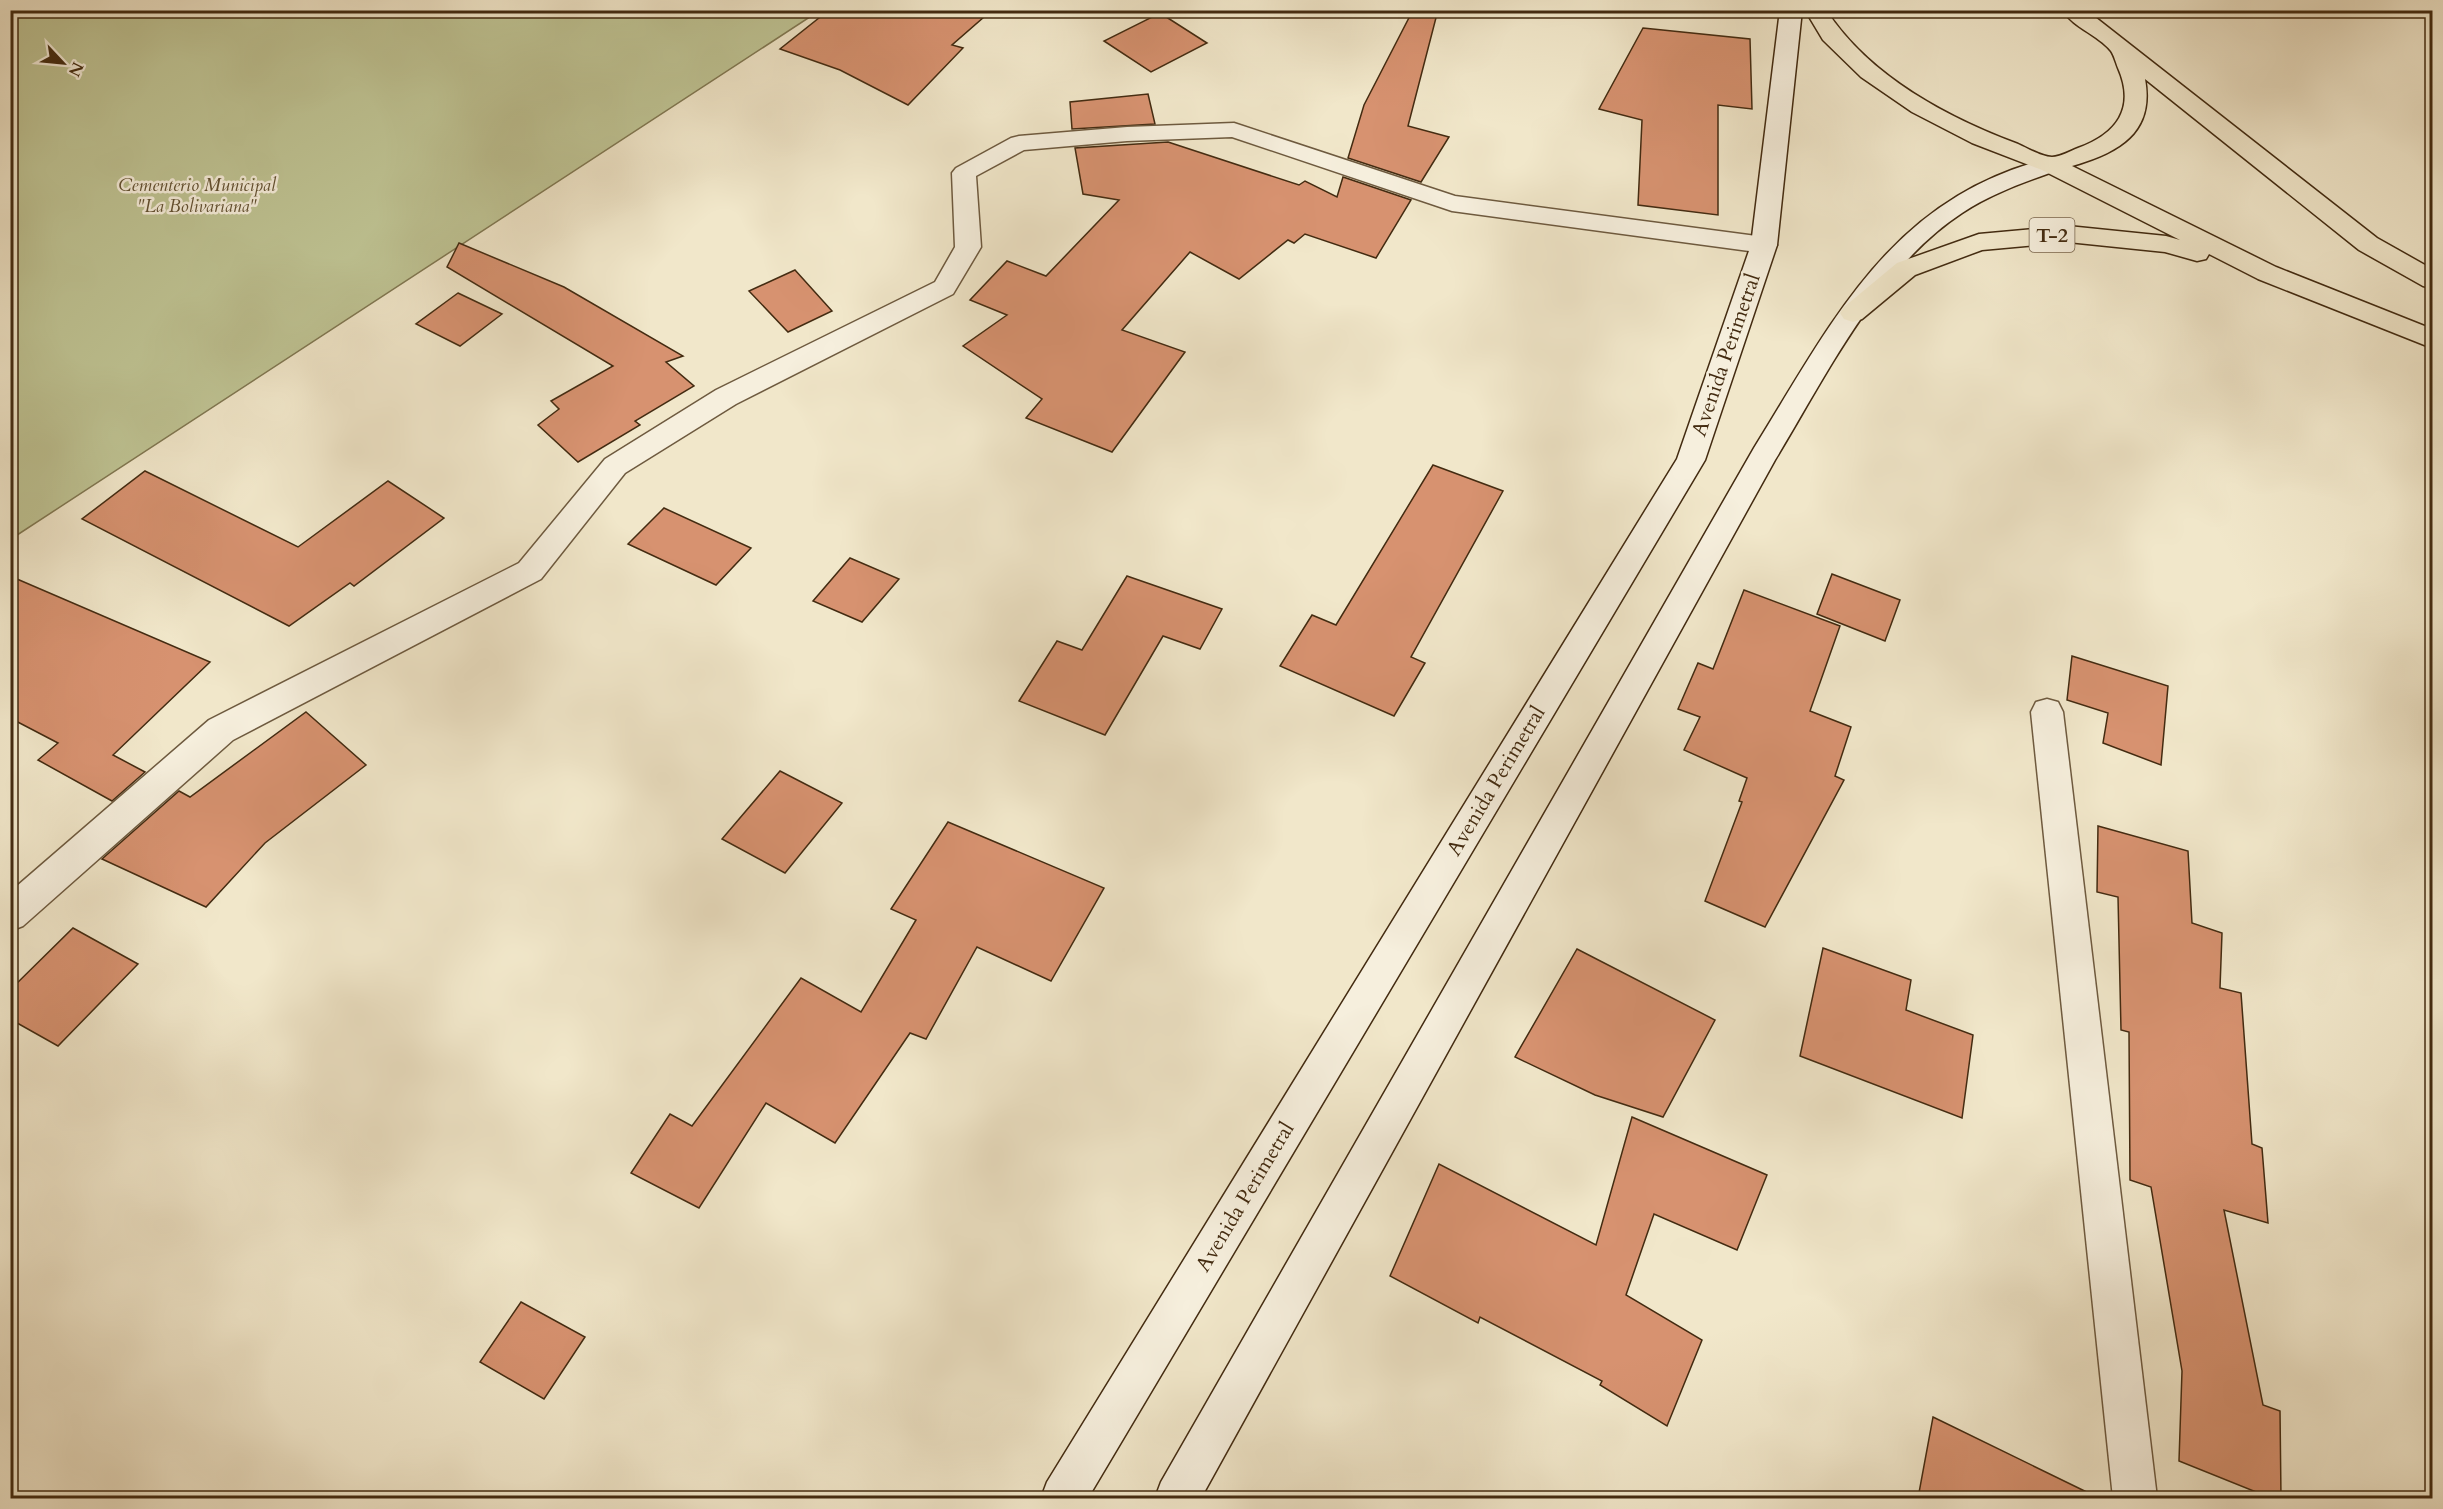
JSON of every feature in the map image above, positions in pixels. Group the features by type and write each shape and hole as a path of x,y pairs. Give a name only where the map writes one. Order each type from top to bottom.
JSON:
{"highway":[{"name":"T-2","path":"1815,10 1832,36 1869,72 1920,106 1980,138 2050,165 2267,273 2433,339"},
{"path":"2072,10 2122,52 2368,244 2433,280"},
{"path":"2050,165 2101,149 2119,136 2131,121 2138,105 2138,88 2132,70 2122,52"},
{"name":"T-2","path":"1853,313 1906,269 1979,242 2068,234 2166,244 2267,273"}],"main road":[{"name":"Avenida Perimetral","path":"1063,1498 1690,459 1764,245 1791,10"},
{"path":"10,915 221,730 530,571 615,466 726,397 944,288 968,247 964,173 1019,143 1126,134 1234,130 1452,203 1764,245"},
{"path":"1177,1498 1764,455 1853,313 1910,242 1951,209 2001,181 2050,165"},
{"path":"2047,712 2135,1498"}],"green space":[{"name":"Cementerio Municipal \"La Bolivariana\"","path":"11,11 819,11 11,539"}],"building":[{"path":"829,10 992,10 952,45 963,48 908,105 840,70 780,49"},
{"path":"1413,10 1438,10 1408,126 1449,137 1421,182 1348,158 1364,105"},
{"path":"1160,13 1207,43 1151,72 1104,41"},
{"path":"1643,28 1750,39 1752,109 1718,105 1718,215 1638,205 1642,120 1599,109"},
{"path":"1148,94 1155,124 1072,129 1070,102"},
{"path":"1168,142 1299,185 1305,181 1337,197 1343,177 1411,200 1376,258 1305,234 1294,243 1288,240 1239,279 1190,252 1122,330 1185,352 1112,452 1026,418 1042,399 963,346 1007,315 970,300 1007,261 1046,276 1119,200 1083,194 1075,148"},
{"path":"459,243 564,287 683,356 666,362 694,386 635,421 640,425 578,462 538,425 559,409 551,401 613,366 447,267"},
{"path":"795,270 832,311 788,332 749,291"},
{"path":"458,293 502,314 460,346 416,324"},
{"path":"1433,465 1503,491 1411,657 1425,663 1394,716 1280,666 1312,615 1336,625"},
{"path":"145,471 298,547 388,481 444,518 354,586 350,583 289,626 82,519"},
{"path":"664,508 751,548 716,585 628,544"},
{"path":"850,558 899,579 862,622 813,601"},
{"path":"1832,574 1900,600 1885,641 1817,614"},
{"path":"10,576 210,662 113,755 145,772 112,801 38,760 58,743 10,718"},
{"path":"1127,576 1222,609 1200,649 1163,636 1105,735 1019,701 1057,641 1082,650"},
{"path":"1744,590 1840,626 1810,711 1851,727 1835,776 1844,780 1765,927 1705,901 1742,802 1739,801 1747,778 1684,750 1700,717 1678,709 1698,663 1713,669"},
{"path":"2072,656 2168,686 2161,765 2103,743 2108,713 2067,700"},
{"path":"306,712 366,765 265,843 206,907 102,859 179,791 190,797"},
{"path":"780,771 842,803 785,873 722,839"},
{"path":"948,822 1104,888 1051,981 977,947 926,1039 910,1033 835,1143 766,1103 699,1208 631,1173 670,1114 692,1126 801,978 861,1012 916,920 891,909"},
{"path":"2098,826 2188,851 2192,923 2222,933 2220,988 2241,993 2252,1144 2262,1148 2268,1223 2224,1210 2263,1405 2280,1411 2281,1498 2271,1498 2179,1461 2182,1371 2151,1187 2130,1180 2129,1032 2121,1030 2118,897 2097,892"},
{"path":"73,928 138,964 58,1046 10,1019 10,990"},
{"path":"1823,948 1911,980 1906,1010 1973,1035 1962,1118 1800,1056"},
{"path":"1577,949 1715,1020 1663,1117 1595,1095 1515,1057"},
{"path":"1632,1117 1767,1175 1737,1250 1654,1214 1626,1295 1702,1340 1667,1426 1600,1385 1602,1381 1480,1317 1478,1323 1390,1276 1439,1164 1596,1245"},
{"path":"521,1302 585,1337 544,1399 480,1362"},
{"path":"1933,1417 2099,1498 1918,1498"}]}
